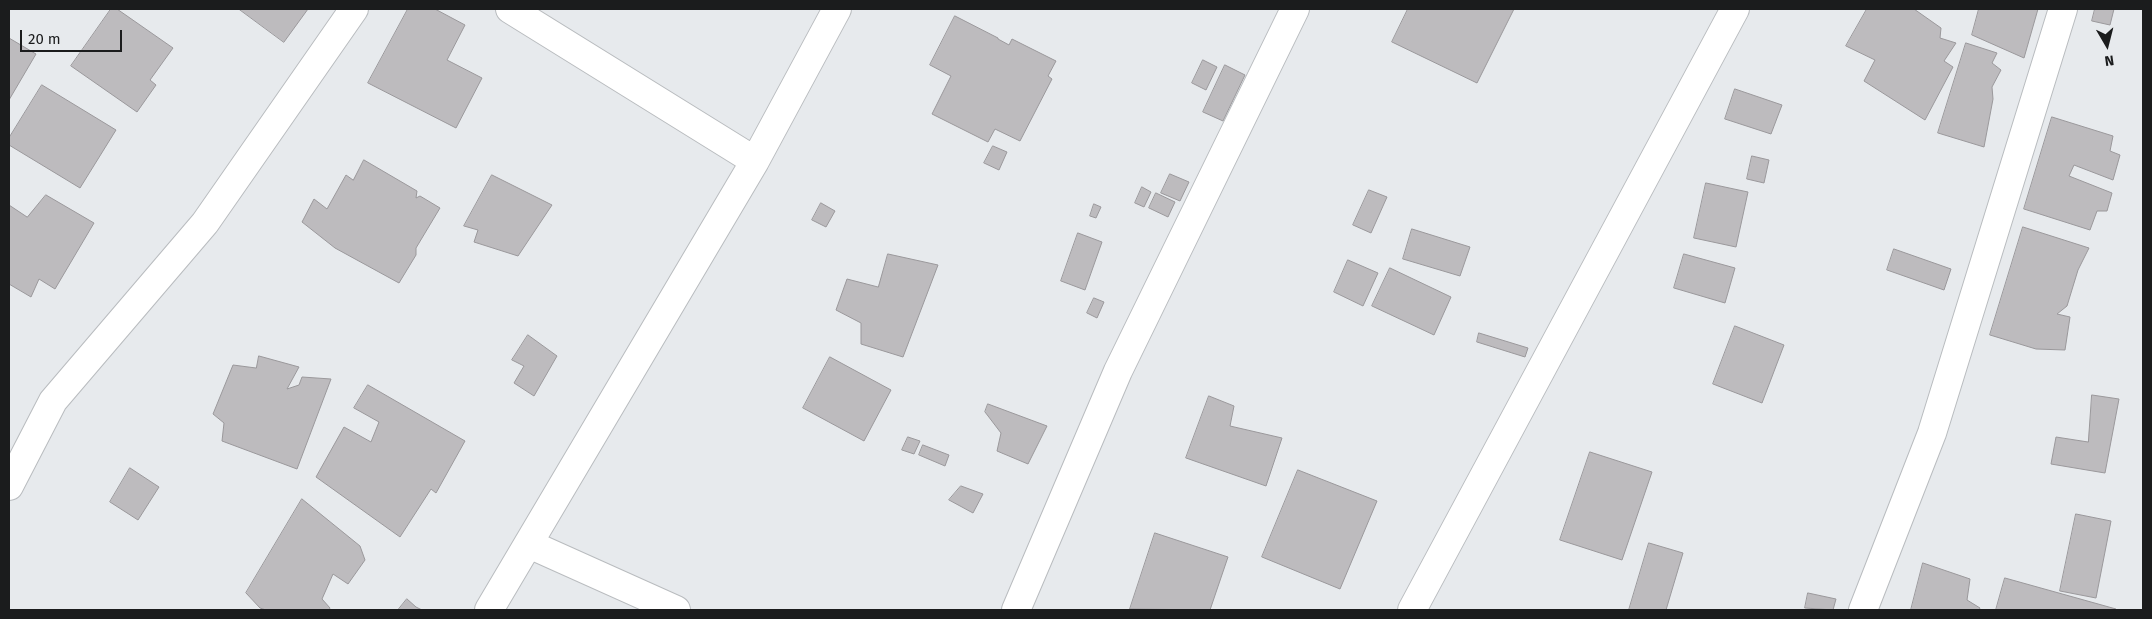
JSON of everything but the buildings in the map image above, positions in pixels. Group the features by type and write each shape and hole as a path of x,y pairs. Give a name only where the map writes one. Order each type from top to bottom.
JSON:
{"street":[{"path":"9,486 53,401 204,223 354,9"},
{"path":"510,9 755,161"},
{"path":"489,610 755,161 837,9"},
{"path":"1016,610 1118,371 1295,9"},
{"path":"1412,610 1735,9"},
{"path":"1863,610 1932,434 2063,9"},
{"path":"529,544 676,610"}]}
